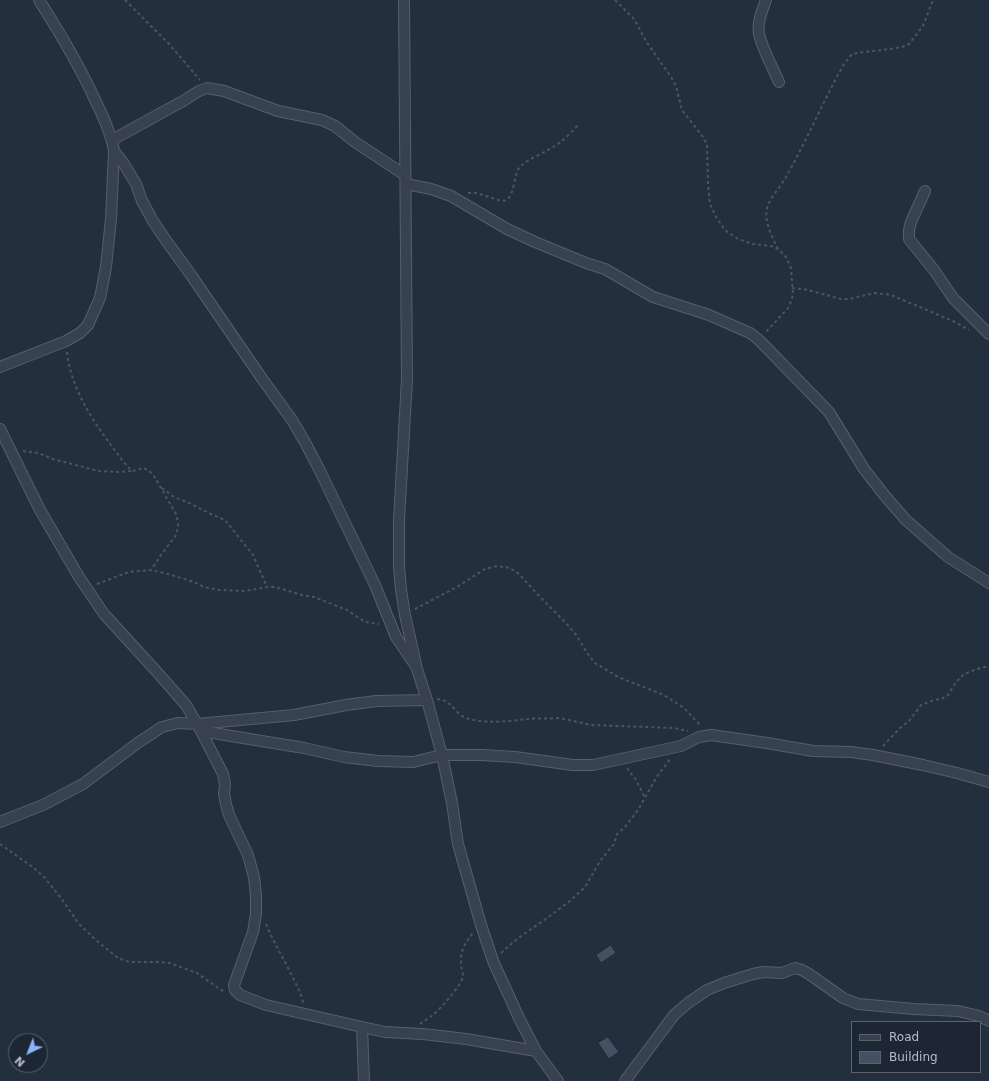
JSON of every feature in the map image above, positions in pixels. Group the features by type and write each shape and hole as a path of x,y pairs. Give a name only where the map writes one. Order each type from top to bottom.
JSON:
{"street":[{"path":"0,367 66,341 80,333 88,325 100,298 109,242 114,151 112,140 87,81 39,0"},
{"path":"404,0 407,379 399,520 401,590 417,669 428,700 442,755 458,844 480,925 493,961 536,1051 558,1081"},
{"path":"766,0 760,16 759,34 779,82"},
{"path":"112,140 199,91 207,88 224,91 278,110 322,120 335,126 406,179 451,196 507,229 586,263 605,269 653,296 709,316 750,333 759,340 829,412 864,469 906,520 948,557 989,583"},
{"path":"114,151 136,184 146,208 165,239 292,420 320,471 375,585 389,623 396,637 417,669"},
{"path":"925,191 910,226 908,234 909,239 934,270 953,298 989,334"},
{"path":"0,429 40,510 86,588 104,614 186,705 223,774 226,804 229,815 248,855 254,877 256,895 256,914 253,932 234,984 235,990 240,995 260,1003 362,1028 385,1032 407,1032 482,1041 536,1051"},
{"path":"199,727 294,715 376,701 428,700"},
{"path":"0,822 43,805 84,784 139,742 162,727 178,723 344,757 378,761 413,762 442,755 482,755 515,757 573,765 593,765 681,746 699,738 711,735 813,751 851,752 873,755 943,770 989,782"},
{"path":"625,1081 674,1015 688,1003 702,993 724,983 763,972 782,973 795,968 802,970 843,998 858,1004 958,1011 979,1016 989,1021"},
{"path":"362,1028 364,1081"}],"path":[{"path":"125,0 170,45 207,88"},
{"path":"615,0 633,18 646,41 671,77 676,86 682,110 707,144 710,204 716,217 725,230 738,239 753,244 771,246 778,249"},
{"path":"759,340 788,307 793,296 791,268 786,257 778,249 770,231 767,218 767,208 770,200 786,177 844,64 852,54 902,47 910,44 923,26 933,0"},
{"path":"451,196 476,193 502,201 508,200 512,193 519,168 523,164 557,145 579,124"},
{"path":"792,288 808,290 841,299 849,299 875,293 891,295 956,322 971,332"},
{"path":"66,341 67,358 77,392 102,434 127,467 133,471"},
{"path":"10,450 38,453 53,460 98,471 120,472 133,471 143,468 148,470 154,476 176,514 178,528 174,539 161,555 152,570"},
{"path":"160,486 174,497 225,520 253,555 267,587"},
{"path":"405,615 457,587 485,569 497,566 510,568 519,574 565,622 596,663 618,677 664,695 684,708 711,735"},
{"path":"86,588 129,572 152,570 194,582 204,587 219,590 245,591 275,587 314,597 347,610 365,622 380,624 389,623"},
{"path":"873,755 910,720 921,705 934,700 942,699 948,695 956,682 964,674 989,666"},
{"path":"428,700 438,699 448,701 457,713 467,718 477,720 494,721 559,718 590,725 674,728 692,732 699,738"},
{"path":"493,961 517,939 537,923 554,913 571,900 585,887 600,861 614,844 617,834 625,827 638,810 656,778 681,746"},
{"path":"619,759 636,780 645,799"},
{"path":"0,844 34,868 44,877 79,924 96,942 118,958 130,962 170,963 197,973 222,990 235,990"},
{"path":"266,925 302,997 302,1014"},
{"path":"407,1032 433,1014 458,986 463,975 461,954 463,946 480,925"}],"building":[{"path":"611,945 616,953 601,963 596,955"},
{"path":"608,1037 619,1052 609,1059 598,1043"}]}
